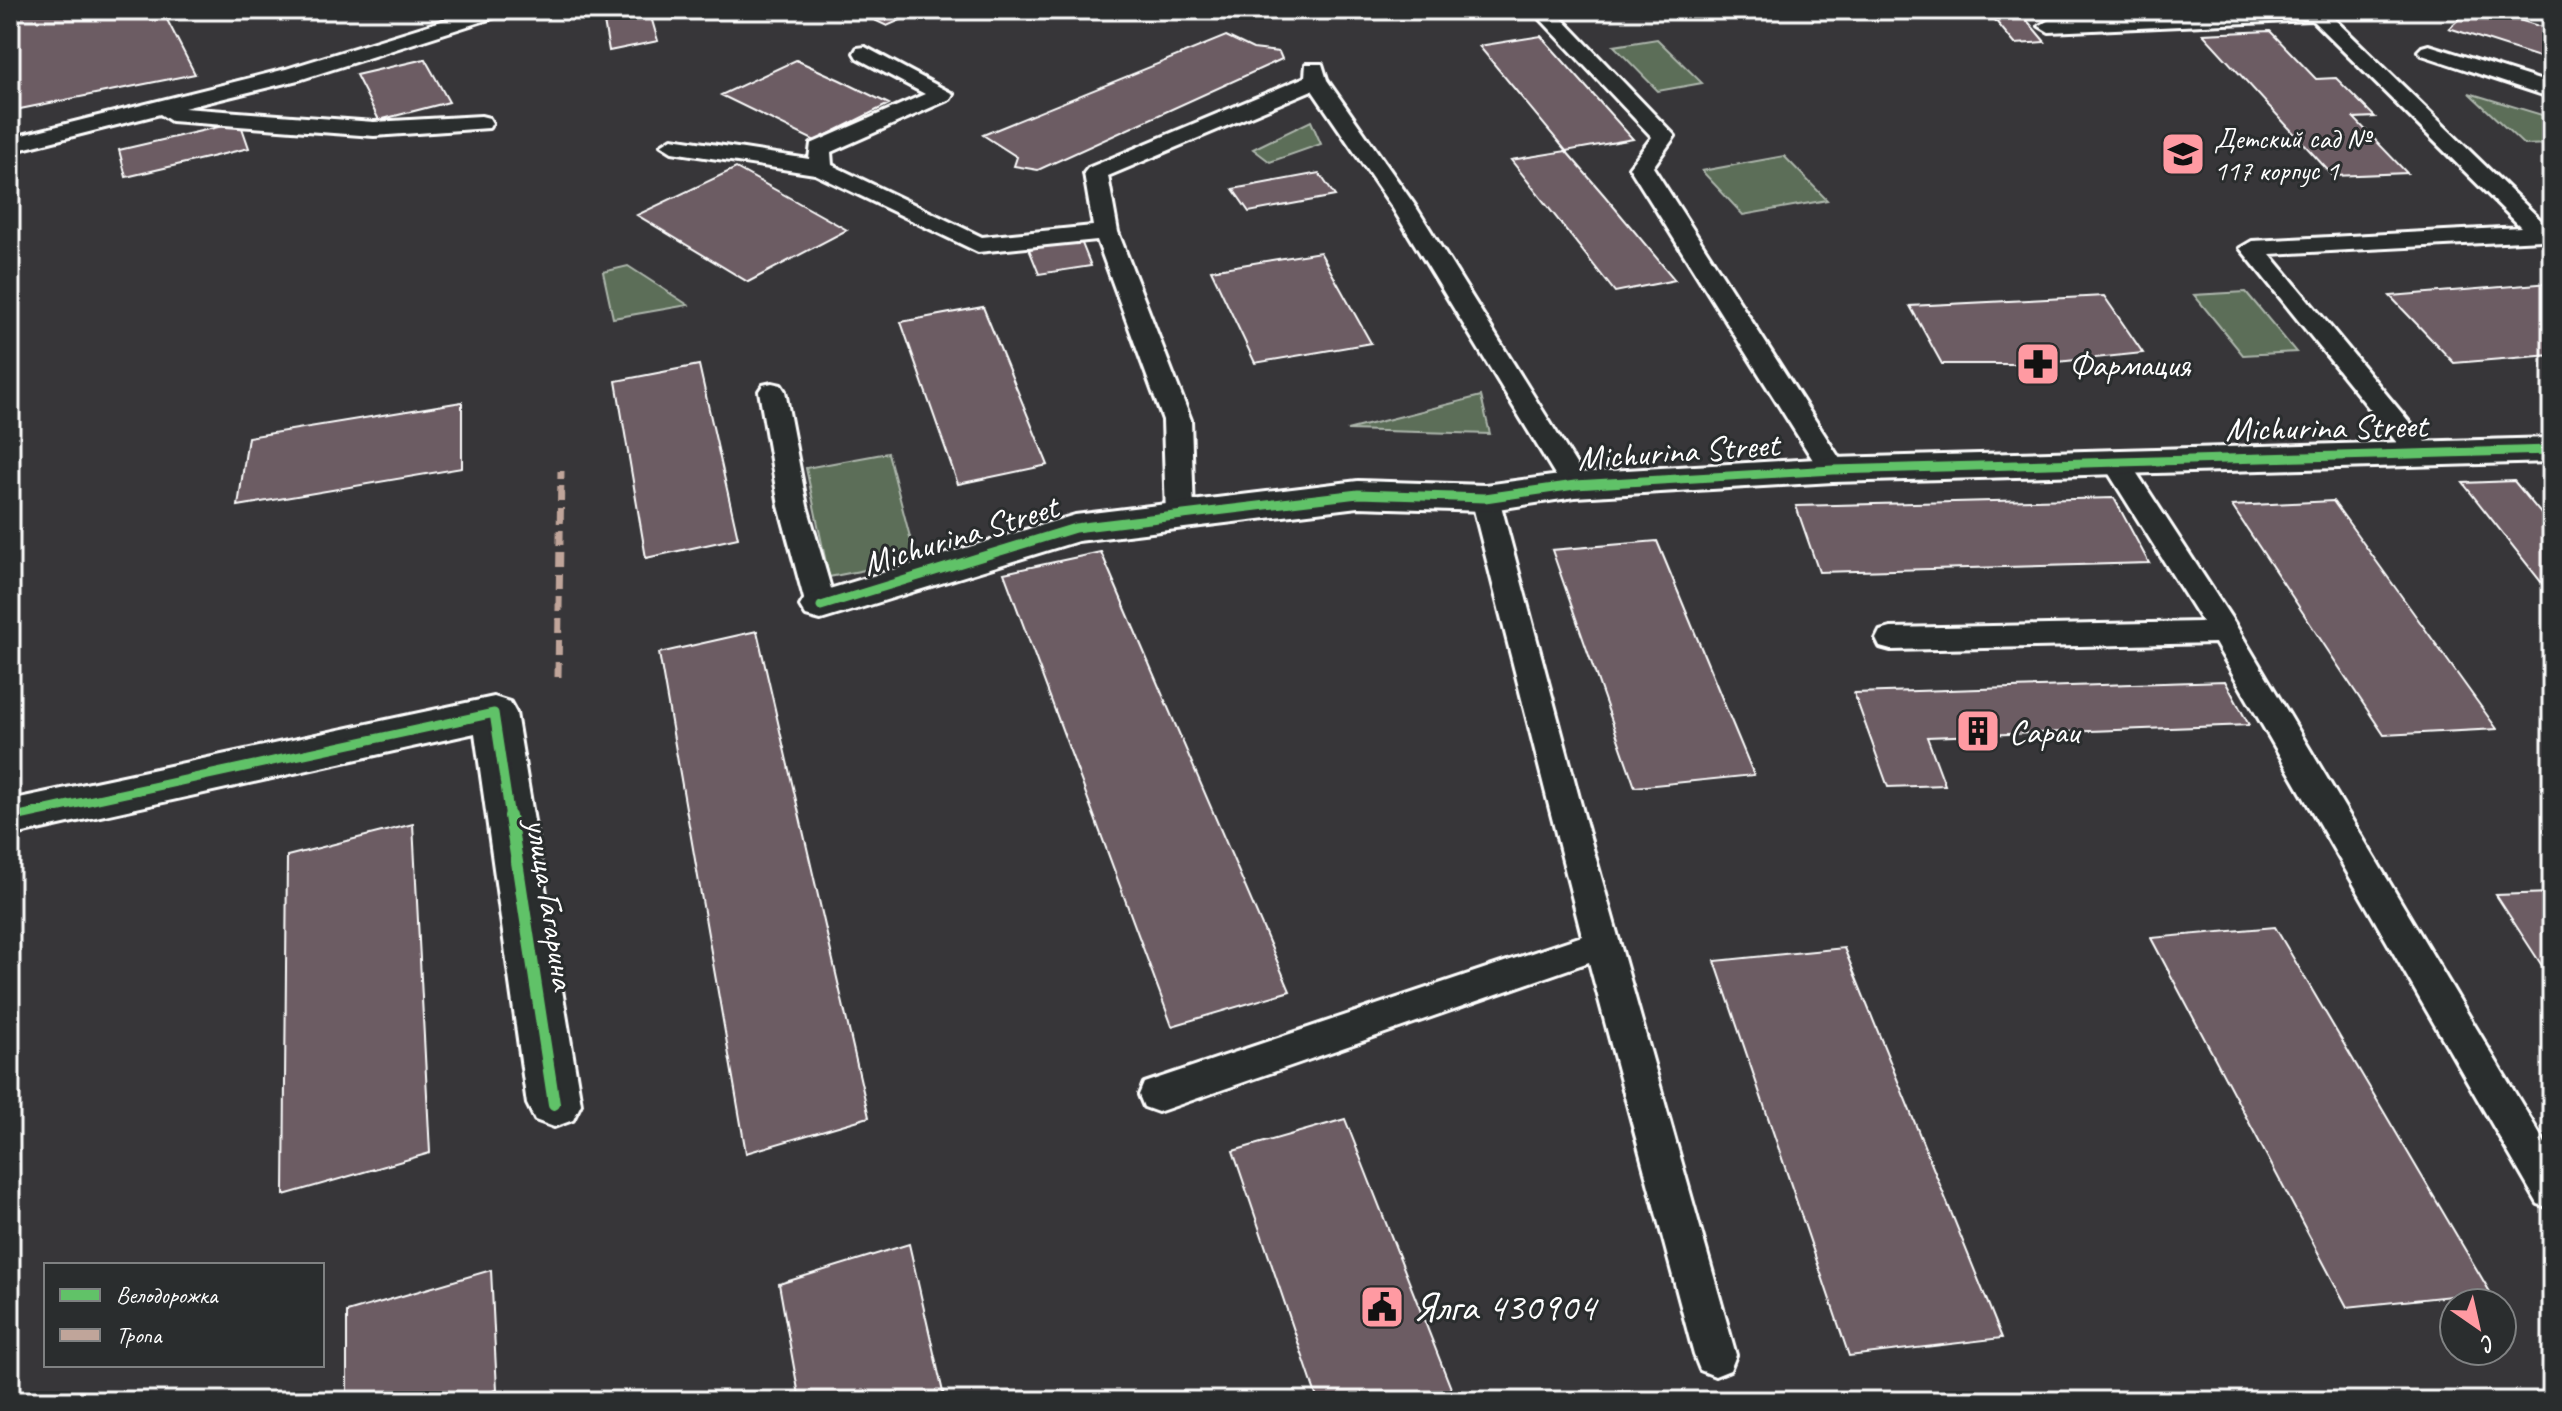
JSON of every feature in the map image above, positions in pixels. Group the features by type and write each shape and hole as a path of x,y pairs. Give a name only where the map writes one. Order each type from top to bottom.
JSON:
{"street":[{"name":"Michurina Street","path":"821,606 1075,528 1358,494 1485,498 1575,485 1833,470 2552,450"},
{"name":"улица Гагарина","path":"10,818 494,713 554,1104"}],"lane":[{"path":"1542,10 1664,136 1641,167 1833,470"},
{"path":"10,145 294,74 498,11"},
{"path":"2049,26 2317,14 2541,233 2252,248 2420,453"},
{"path":"2429,51 2552,91"},
{"path":"821,168 819,149 942,94 865,53"},
{"path":"1180,516 1177,420 1106,232 1096,173 1315,74 1404,207 1575,485"},
{"path":"144,112 374,129 481,123"},
{"path":"672,145 821,168 978,245 1106,232"},
{"path":"772,391 793,506 821,606"},
{"path":"2115,461 2224,632 2552,1191"},
{"path":"1485,498 1546,746 1715,1355"},
{"path":"1891,639 2224,632"},
{"path":"1158,1095 1603,943"}],"green space":[{"path":"1657,39 1702,83 1658,91 1614,46"},
{"path":"2469,93 2552,118 2552,144 2524,145"},
{"path":"1311,121 1321,144 1270,162 1253,149"},
{"path":"1784,156 1827,200 1743,215 1702,171"},
{"path":"628,266 688,305 613,318 603,272"},
{"path":"2246,292 2296,352 2243,355 2194,295"},
{"path":"1481,396 1490,434 1347,430"},
{"path":"888,453 916,560 829,577 806,468"}],"building":[{"path":"10,10 162,10 195,74 10,111"},
{"path":"602,10 649,10 658,41 609,51"},
{"path":"2469,10 2486,10 2552,30 2552,61 2449,28"},
{"path":"857,12 919,12 887,26"},
{"path":"2025,18 2045,42 2015,44 1995,20"},
{"path":"2270,31 2316,79 2336,78 2375,117 2354,118 2407,173 2333,176 2203,34"},
{"path":"1226,36 1253,49 1279,52 1282,59 1038,170 1014,166 1017,157 983,135"},
{"path":"1541,36 1633,139 1566,151 1479,46"},
{"path":"425,59 449,102 379,120 356,75"},
{"path":"796,60 889,104 815,141 721,95"},
{"path":"240,122 249,148 126,177 119,150"},
{"path":"1566,151 1675,280 1615,292 1511,160"},
{"path":"736,168 847,230 748,282 637,215"},
{"path":"1319,173 1335,196 1249,212 1233,189"},
{"path":"1081,241 1091,266 1039,274 1029,249"},
{"path":"1320,252 1371,343 1255,363 1211,270"},
{"path":"2552,283 2552,355 2454,363 2390,296"},
{"path":"2104,296 2143,353 2038,364 1942,364 1910,306"},
{"path":"983,307 1048,465 958,484 901,322"},
{"path":"699,365 738,538 646,558 616,381"},
{"path":"462,402 462,468 238,506 248,437"},
{"path":"2514,481 2552,527 2552,596 2463,483"},
{"path":"2114,498 2149,563 1819,572 1796,506"},
{"path":"2333,501 2497,729 2384,735 2232,506"},
{"path":"1657,541 1754,775 1635,787 1552,550"},
{"path":"1101,552 1290,991 1172,1026 1004,573"},
{"path":"757,631 869,1117 746,1153 659,653"},
{"name":"Сараи","path":"2225,681 2249,725 1927,737 1945,785 1888,787 1854,693"},
{"path":"413,824 430,1153 284,1195 287,856"},
{"path":"2552,893 2552,981 2496,895"},
{"path":"2275,927 2487,1287 2438,1287 2438,1297 2347,1307 2151,938"},
{"path":"1844,948 2002,1338 1849,1356 1715,961"},
{"path":"1345,1119 1456,1401 1318,1401 1233,1151"},
{"path":"909,1244 945,1401 800,1401 779,1284"},
{"path":"491,1270 497,1390 459,1401 347,1401 347,1312"}],"marked path":[{"path":"558,677 561,471"}],"cycle path":[{"path":"821,606 1075,528 1358,494 1485,498 1575,485 1833,470 2552,450"},
{"path":"10,818 494,713 554,1104"}],"place":[{"name":"Детский сад № 117 корпус 1","path":"2183,154"},
{"name":"Фармация","path":"2038,364"},
{"name":"Сараи","path":"1978,731"},
{"name":"Ялга 430904","path":"1382,1307"}]}
